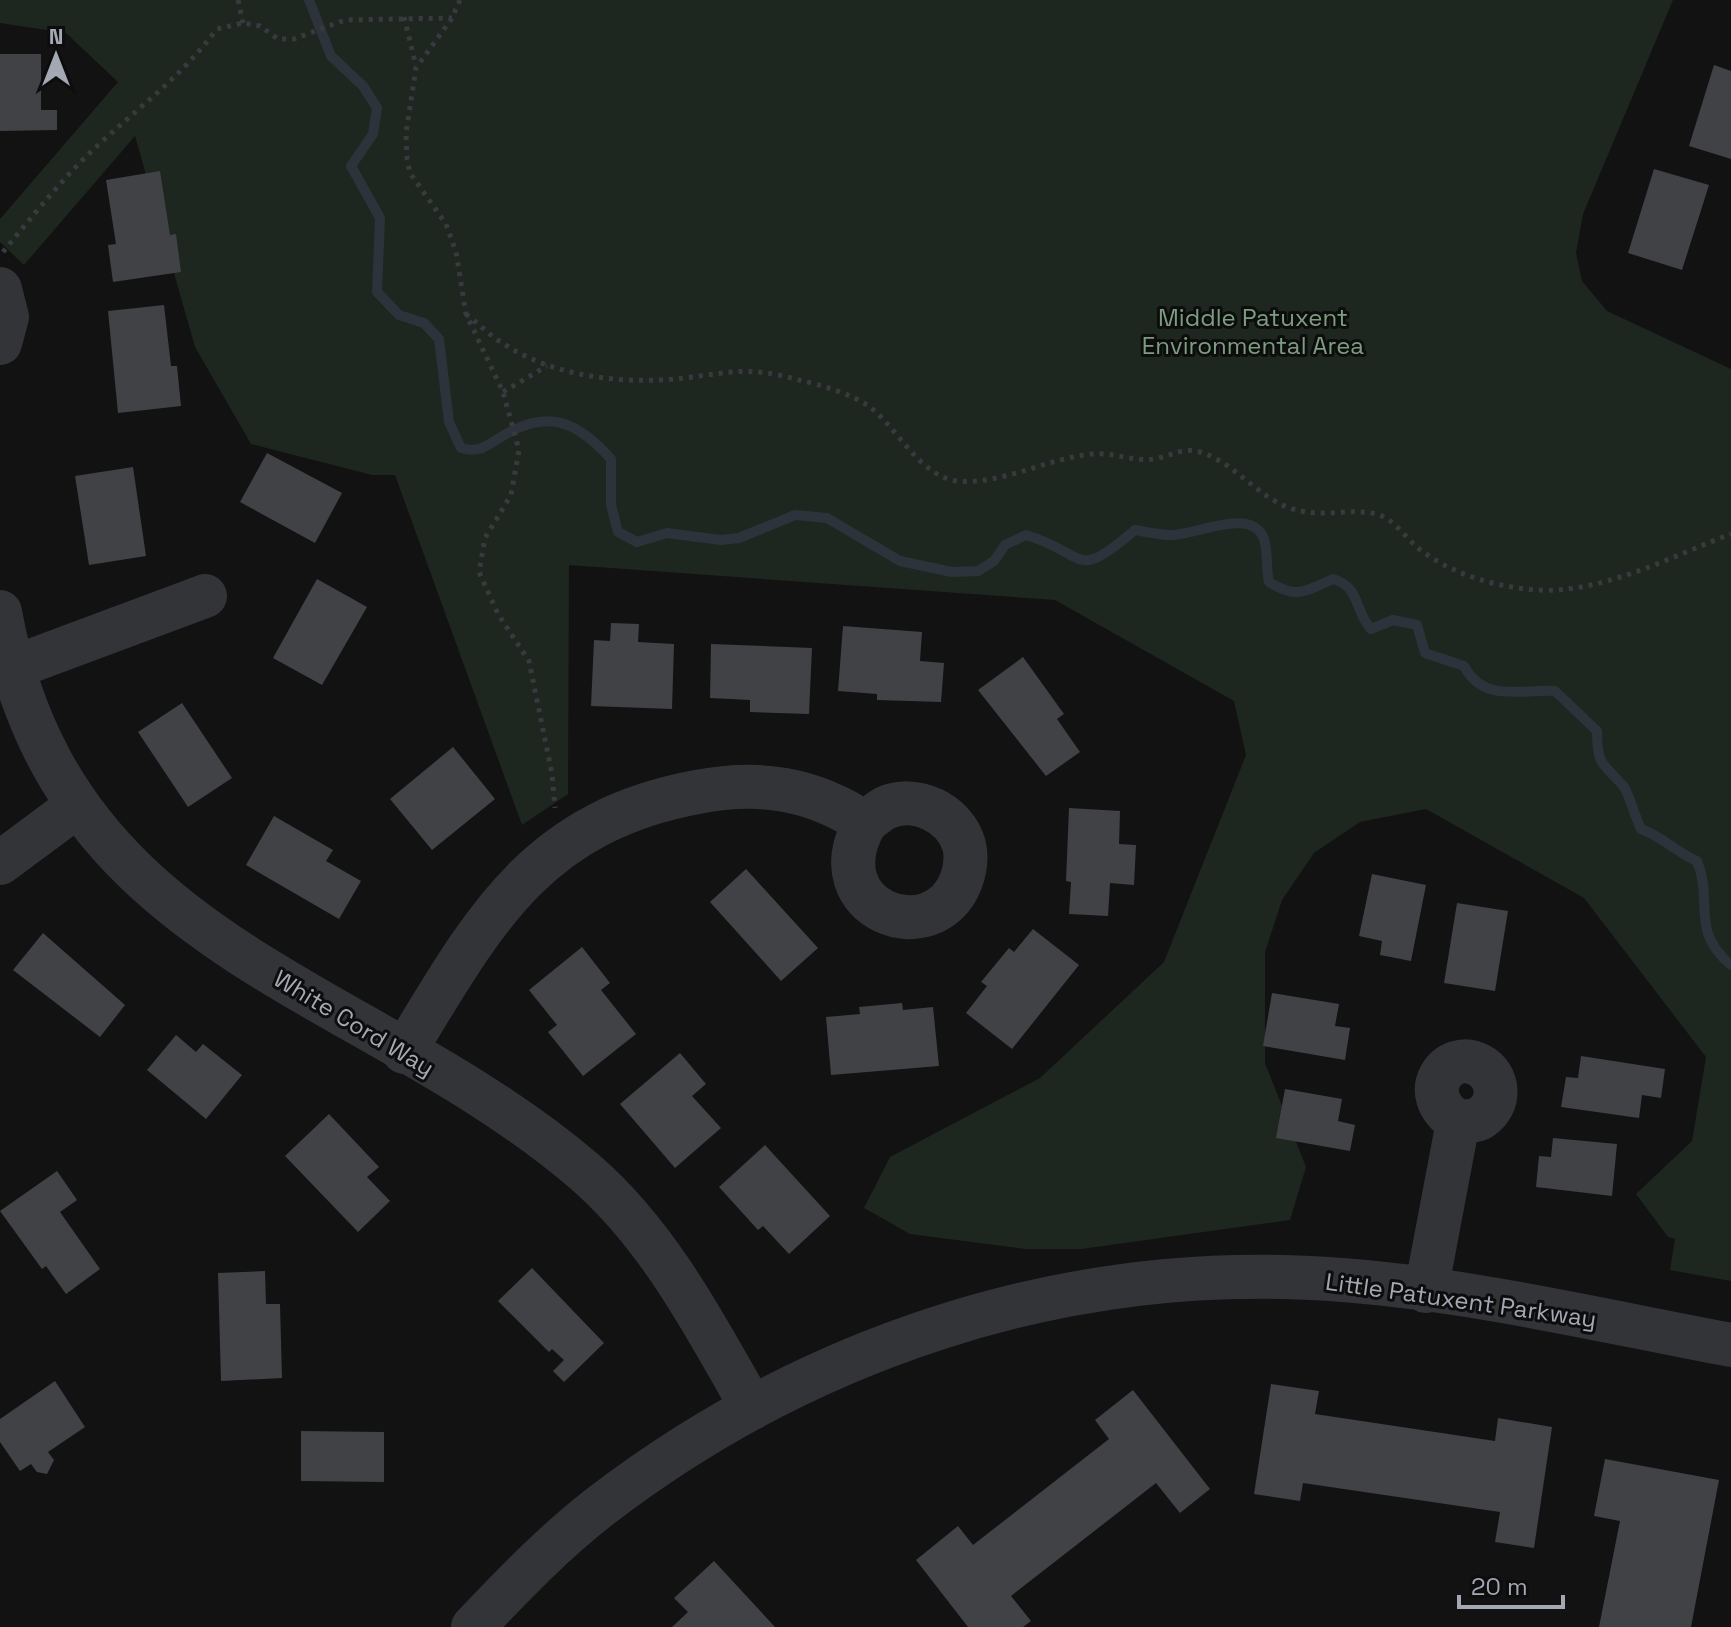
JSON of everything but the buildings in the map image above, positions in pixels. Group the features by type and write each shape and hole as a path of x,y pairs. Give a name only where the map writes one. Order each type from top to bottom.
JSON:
{"street":[{"path":"0,289 7,317 0,343"},
{"path":"12,668 205,596"},
{"name":"White Cord Way","path":"0,612 12,668 42,750 77,806 129,868 217,941 526,1127 586,1174 632,1221 675,1279 752,1408"},
{"path":"404,1052 475,935 512,891 560,845 610,817 654,800 717,788 759,787 806,792 840,806 865,823"},
{"path":"0,863 77,806"},
{"path":"1426,1291 1458,1122"},
{"name":"Little Patuxent Parkway","path":"473,1627 531,1566 600,1507 671,1454 841,1363 946,1323 1040,1298 1211,1277 1312,1278 1426,1291 1731,1345"}],"path":[{"path":"238,0 243,23"},
{"path":"416,68 452,18 460,0"},
{"path":"404,17 416,68 406,133 410,173 446,224 456,252 466,314 503,392 519,450 511,495 485,538 479,572 498,614 529,661 552,774 560,845"},
{"path":"0,256 49,196 106,137 150,102 192,62 217,29 243,23 260,26 278,39 294,39 345,20 452,18"},
{"path":"466,314 504,345 548,366 589,375 644,379 747,369 811,383 866,404 892,426 933,473 958,481 1025,470 1090,454 1156,459 1170,452 1200,452 1221,461 1258,493 1290,508 1326,516 1376,514 1446,567 1483,581 1529,590 1567,589 1606,580 1731,534"},
{"path":"503,392 548,366"}],"green space":[{"name":"Middle Patuxent Environmental Area","path":"0,0 1673,0 1583,214 1576,253 1582,281 1607,311 1731,369 1731,1281 1670,1270 1675,1239 1668,1237 1636,1194 1692,1141 1706,1057 1584,898 1426,809 1360,822 1314,853 1282,900 1265,952 1265,1063 1306,1167 1290,1220 1081,1249 1026,1249 910,1234 864,1208 890,1157 1040,1078 1164,962 1246,755 1234,701 1055,600 569,565 568,794 522,825 395,475 372,475 251,444 195,347 135,136 24,265 0,242 0,219 118,82 66,33 0,23"}],"waterway":[{"path":"309,0 331,56 363,86 377,108 373,134 351,166 380,218 377,292 399,315 424,323 439,339 449,422 461,448 482,448 533,423 547,421 573,428 586,435 611,459 611,505 618,532 637,542 667,533 721,540 739,538 795,515 827,518 900,561 952,572 978,571 994,561 1005,545 1026,535 1081,560 1090,560 1101,556 1135,530 1172,535 1222,525 1248,524 1258,529 1264,539 1269,582 1287,591 1301,592 1333,579 1353,594 1371,629 1393,620 1417,625 1425,653 1464,666 1472,678 1492,690 1555,691 1597,731 1600,759 1626,790 1641,829 1697,861 1702,876 1710,940 1731,965"}]}
